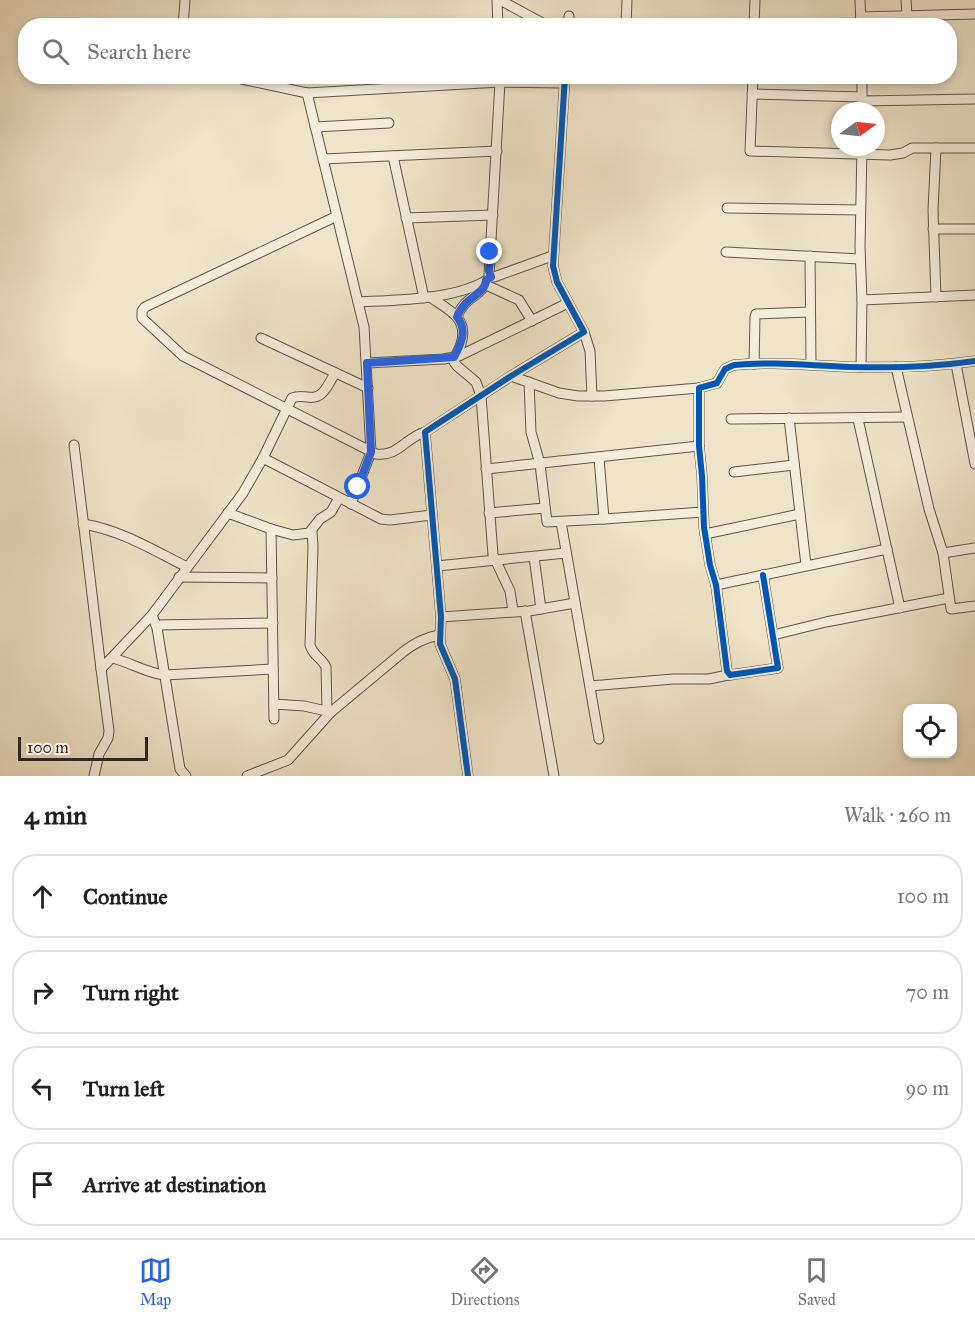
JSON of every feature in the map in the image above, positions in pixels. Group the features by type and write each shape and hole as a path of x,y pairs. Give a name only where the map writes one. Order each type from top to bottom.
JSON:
{"street":[{"path":"183,18 184,0"},
{"path":"498,18 498,0 533,18"},
{"path":"626,18 627,0"},
{"path":"754,18 755,0"},
{"path":"861,0 861,18"},
{"path":"906,0 907,15"},
{"path":"884,18 907,15 975,14"},
{"path":"265,84 307,93 431,84"},
{"path":"457,317 464,304 488,280 500,84"},
{"path":"565,84 552,256 557,282 584,332 590,351 592,396"},
{"path":"753,84 750,151 831,151"},
{"path":"862,84 862,102"},
{"path":"307,93 364,327 371,452 351,504"},
{"path":"752,94 850,102"},
{"path":"885,102 975,99"},
{"path":"315,127 389,123"},
{"path":"885,154 903,153 912,148 975,147"},
{"path":"936,148 933,229 936,297"},
{"path":"323,159 497,151"},
{"path":"393,156 427,298 457,317 464,328 461,344 454,357 454,364 476,382 481,396 494,561 510,591 513,610"},
{"path":"861,367 862,156"},
{"path":"727,208 860,210"},
{"path":"406,218 493,215"},
{"path":"337,216 146,308 142,312 142,318 183,356 381,455 391,453 411,438 425,432 584,332"},
{"path":"933,229 975,229"},
{"path":"726,252 860,259"},
{"path":"358,302 427,298 488,280 552,256"},
{"path":"810,256 811,364"},
{"path":"488,280 519,300 532,321"},
{"path":"862,300 975,295"},
{"path":"367,363 454,357 568,303"},
{"path":"754,364 756,314 810,312"},
{"path":"261,338 368,388"},
{"path":"511,376 559,393 592,396 699,388 717,383 725,369 730,366 811,364 896,367 975,361"},
{"path":"956,364 970,414 975,464"},
{"path":"896,367 929,509 943,553 951,609 975,606"},
{"path":"101,669 152,615 228,513 263,458 294,397 314,398 321,395 335,373"},
{"path":"529,382 531,432 540,464 547,522 703,512"},
{"path":"699,388 699,446 705,534 716,585 728,675"},
{"path":"731,418 907,417"},
{"path":"789,418 806,565"},
{"path":"858,419 900,608"},
{"path":"425,432 441,617 439,635 442,650 455,679 468,776"},
{"path":"74,444 110,731 99,754 94,776"},
{"path":"486,469 699,446"},
{"path":"263,458 385,520 432,515"},
{"path":"599,458 604,519"},
{"path":"734,472 794,465"},
{"path":"329,711 325,664 314,655 310,645 312,532 320,519 331,512 339,498"},
{"path":"489,513 544,508"},
{"path":"228,513 293,535 312,532"},
{"path":"705,534 800,514"},
{"path":"561,522 599,738"},
{"path":"83,524 119,532 187,567"},
{"path":"271,529 274,719"},
{"path":"943,553 975,548"},
{"path":"716,585 887,549"},
{"path":"437,566 566,553"},
{"path":"534,557 541,609"},
{"path":"590,686 673,679 709,680 778,668 764,575"},
{"path":"179,577 272,578"},
{"path":"773,635 826,622 949,598"},
{"path":"441,617 513,610 525,611 575,603"},
{"path":"525,611 554,776"},
{"path":"152,615 156,625 180,768 186,776"},
{"path":"156,625 273,623"},
{"path":"247,776 288,760 329,711 414,643 439,635"},
{"path":"112,658 129,662 154,674 165,675 273,669"},
{"path":"274,704 304,706 329,711"}],"cycle path":[{"path":"468,776 455,679 440,644 441,617 425,432 584,332 557,282 553,266 564,84"},
{"path":"763,575 778,668 730,675 727,671 716,585 710,565 704,527 699,446 699,388 717,383 725,369 734,365 897,367 975,361"}],"route":[{"path":"358,487 371,452 367,363 454,357 461,344 464,328 457,317 464,304 482,290 486,285 486,280 491,277 489,275 490,252"}]}
